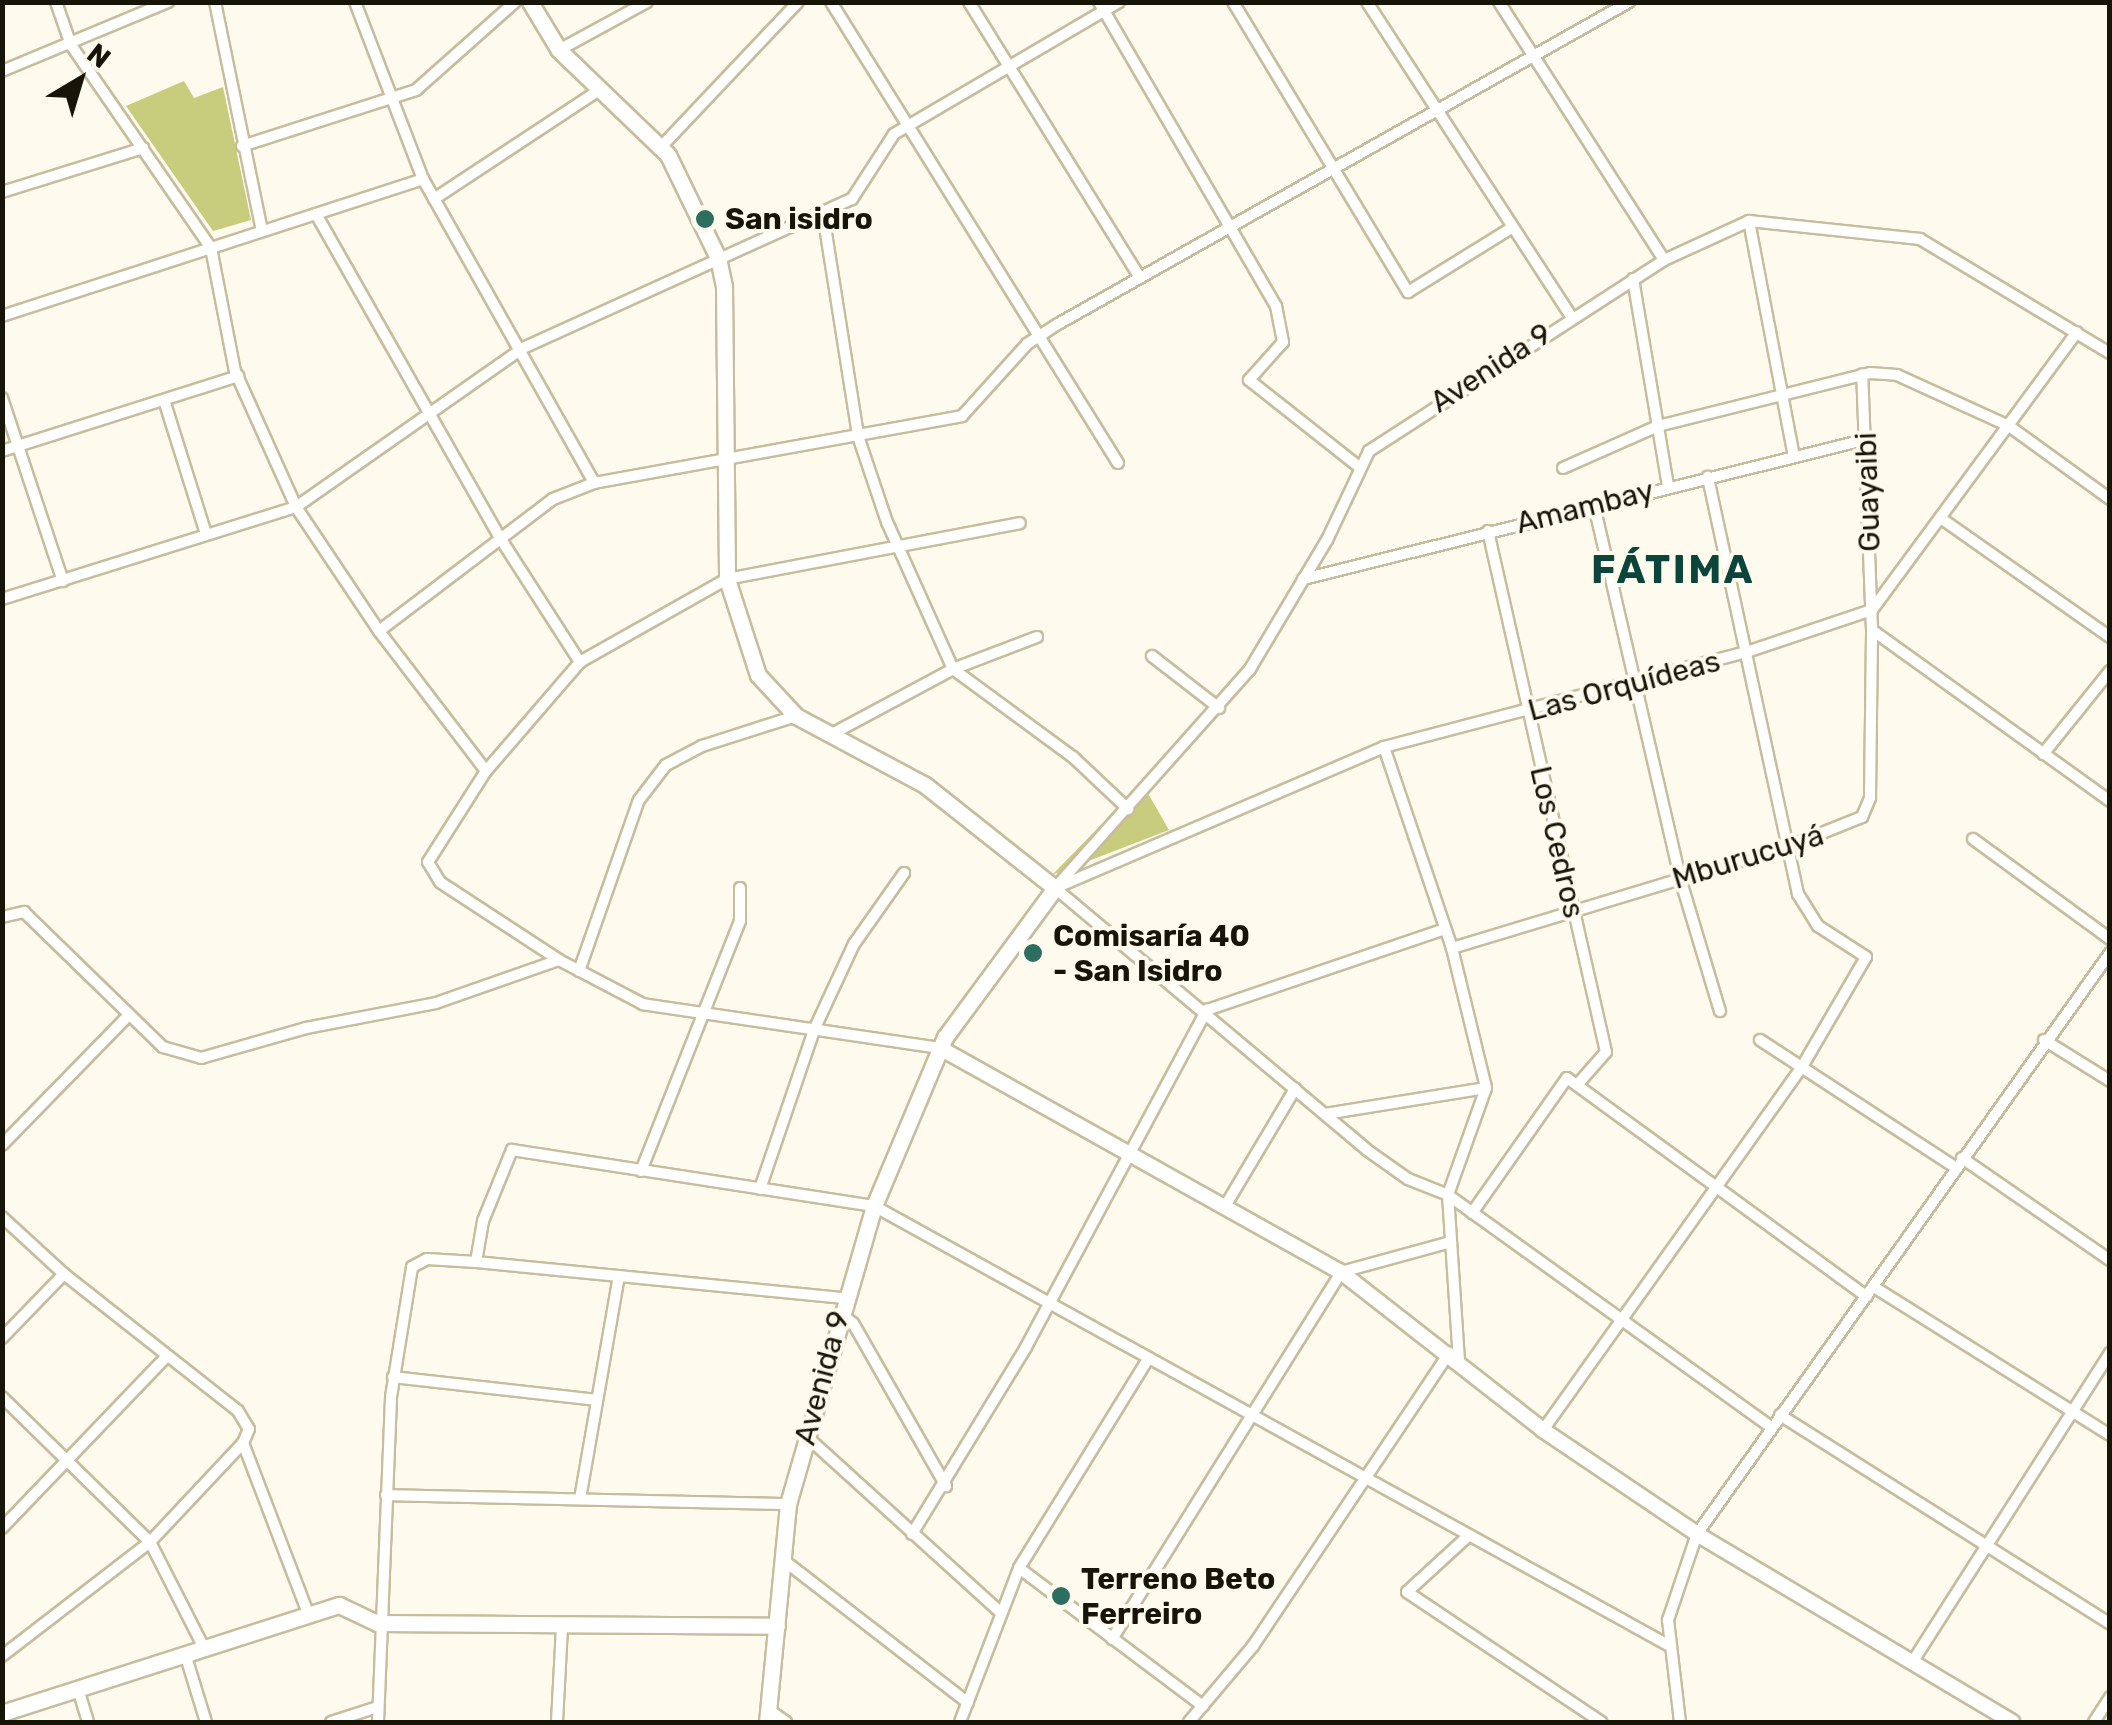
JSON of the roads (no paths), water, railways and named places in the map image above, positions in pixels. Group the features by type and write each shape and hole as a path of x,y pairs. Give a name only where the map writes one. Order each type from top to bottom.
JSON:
{"main road":[{"path":"530,2 559,50 662,147 718,258 724,286 727,578 749,656 796,716 948,800 1055,888"},
{"name":"Avenida 9","path":"768,1716 788,1504 842,1306 874,1206 940,1048 1055,888"},
{"path":"2,1713 339,1605 377,1623 777,1626"}],"street":[{"path":"56,2 71,45 211,248 238,376 296,508 379,630 486,771"},
{"path":"2,71 168,2"},
{"path":"215,2 262,231"},
{"path":"355,2 388,100 423,179 523,348 594,482"},
{"path":"242,146 416,90 515,2"},
{"path":"559,50 647,2"},
{"path":"662,147 798,2"},
{"path":"831,2 1118,463"},
{"path":"968,2 1139,276"},
{"path":"2,598 296,508 523,348 822,214 860,192 888,140 906,126 1102,7 1119,2"},
{"path":"1233,2 1408,292 1513,227"},
{"path":"1367,2 1570,316"},
{"path":"1499,2 1664,260"},
{"path":"379,630 554,499 594,482 962,416 1039,336 1629,2"},
{"path":"1102,7 1276,306 1283,342 1248,380 1359,467"},
{"path":"434,199 601,88"},
{"path":"2,192 142,148"},
{"path":"2,316 423,179"},
{"path":"316,214 500,538 580,662"},
{"path":"822,214 858,436 898,546 953,669 1073,757 1128,809"},
{"path":"1794,456 1748,221 1920,239 2110,352"},
{"name":"Avenida 9","path":"1055,888 1219,708 1303,579 1359,467 1395,430 1633,278 1748,221"},
{"path":"1633,278 1668,487"},
{"path":"1872,610 2078,332"},
{"path":"1563,468 1658,426 1781,391 1862,374 1897,374 2010,426 2110,499"},
{"name":"Guayaibi","path":"1862,374 1868,439 1872,630"},
{"path":"2,451 238,376"},
{"path":"2,398 63,581"},
{"path":"164,400 206,534"},
{"name":"Amambay","path":"1303,579 1868,439"},
{"path":"1543,1430 1802,1065 1863,970 1866,956 1806,914 1708,477"},
{"path":"1594,505 1680,878 1720,1011"},
{"path":"1942,518 2110,637"},
{"path":"1020,523 727,578 580,662 486,771 428,862 440,882 559,960 642,1004 700,1017 940,1048 1341,1272 1454,1355 1543,1430 1697,1534 2012,1722"},
{"name":"Los Cedros","path":"1488,531 1606,1052 1577,1086"},
{"name":"Las Orquídeas","path":"1055,888 1384,748 1747,652 1872,610"},
{"path":"1872,630 2110,801"},
{"name":"Mburucuyá","path":"1452,948 1788,847 1853,823 1868,808 1872,630"},
{"path":"832,734 953,669 1037,637"},
{"path":"1152,656 1219,708"},
{"path":"2042,754 2110,671"},
{"path":"579,971 639,800 666,765 702,746 796,716"},
{"path":"1189,1722 1253,1646 1360,1478 1454,1355 1448,1195 1486,1088 1452,948 1384,748"},
{"path":"1974,840 2110,939"},
{"path":"760,1190 814,1030 854,944 904,873"},
{"path":"641,1170 740,921 740,888"},
{"path":"1055,888 1207,1010 1324,1114 1408,1179 1448,1195 1771,1426"},
{"path":"2,917 24,912 163,1046 201,1058 306,1028 436,1003 559,960"},
{"path":"912,1534 946,1486 1207,1010 1445,929"},
{"path":"1680,1722 1668,1620 1697,1534 2044,1040 2110,954"},
{"path":"2,1146 130,1015"},
{"path":"1760,1040 2110,1260"},
{"path":"2044,1040 2110,1082"},
{"path":"1472,1213 1566,1078 1715,1187 1870,1292 2110,1435"},
{"path":"1224,1208 1294,1088"},
{"path":"1324,1114 1486,1088"},
{"path":"476,1262 484,1220 512,1150 874,1206 1668,1645"},
{"path":"2,1217 64,1274 238,1411 248,1428 243,1442 150,1542 2,1656"},
{"path":"1112,1639 1341,1272 1451,1242"},
{"path":"378,1722 377,1623 393,1377 407,1273 428,1259 618,1276 842,1306 946,1486"},
{"path":"2,1338 64,1274"},
{"path":"580,1499 618,1276"},
{"path":"1912,1661 1989,1548 2110,1353"},
{"path":"2,1528 168,1356"},
{"path":"960,1722 1019,1568 1148,1359"},
{"path":"393,1377 597,1400"},
{"path":"2,1397 150,1542 206,1650"},
{"path":"1780,1415 2110,1624"},
{"path":"806,1436 1000,1612"},
{"path":"243,1442 309,1616"},
{"path":"386,1495 788,1504"},
{"path":"1467,1537 1407,1592 1601,1722"},
{"path":"781,1558 968,1703"},
{"path":"1019,1568 1203,1706"},
{"path":"557,1722 562,1625"},
{"path":"186,1657 206,1722"},
{"path":"78,1689 88,1722"},
{"path":"2094,1722 2110,1696"},
{"path":"331,1722 378,1707"},
{"path":"768,1716 786,1722"}],"place":[{"name":"San isidro","path":"705,219"},
{"name":"Comisaría 40 - San Isidro","path":"1033,953"},
{"name":"Terreno Beto Ferreiro","path":"1061,1596"}],"district":[{"name":"FÁTIMA","path":"1673,570"}]}
